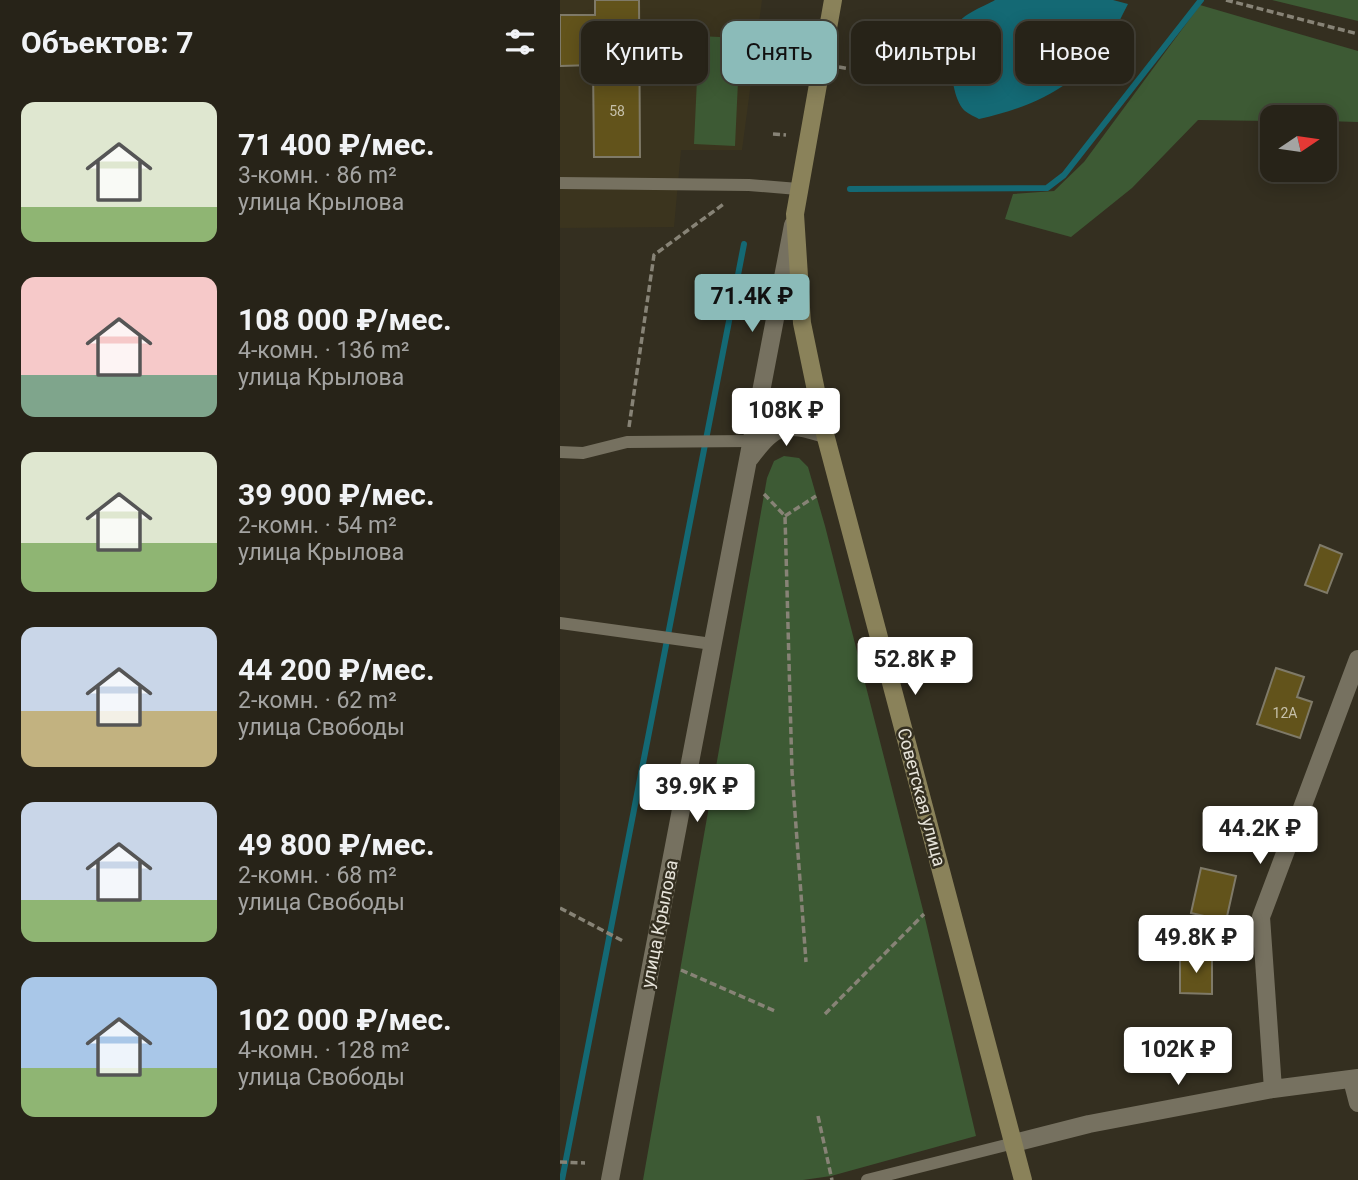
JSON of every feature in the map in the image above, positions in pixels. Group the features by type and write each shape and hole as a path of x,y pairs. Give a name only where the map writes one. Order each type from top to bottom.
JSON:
{"main road":[{"name":"Советская улица","path":"832,0 795,214 802,323 825,434 1023,1180"}],"street":[{"name":"улица Крылова","path":"610,1180 795,214"},
{"name":"улица Крылова","path":"748,461 767,436 783,427 800,426 825,434"},
{"path":"1273,1089 1261,917 1358,659"},
{"path":"1014,1143 1088,1124 1273,1089 1355,1079 1358,1103"}],"lane":[{"path":"560,183 750,185 798,189"},
{"path":"560,452 583,453 627,442 751,441"},
{"path":"560,623 712,645"},
{"path":"867,1180 1014,1143"}],"path":[{"path":"1226,0 1358,34"},
{"path":"774,134 786,135"},
{"path":"627,442 654,256 750,185"},
{"path":"764,494 785,516 792,772 806,962"},
{"path":"785,516 816,496"},
{"path":"560,908 625,942"},
{"path":"825,1014 923,915"},
{"path":"681,970 775,1011"},
{"path":"818,1116 832,1180"},
{"path":"560,1162 585,1163"}],"shaded area":[{"path":"560,0 762,0 759,21 722,21 722,84 751,84 742,150 681,150 674,227 560,228"}],"green space":[{"path":"1272,0 1358,0 1358,21"},
{"path":"1200,5 1358,51 1358,122 1337,121 1337,105 1260,105 1260,121 1198,120 1132,188 1071,237 1005,219 1013,194 1054,191 1084,162"},
{"path":"708,36 722,37 722,84 738,84 735,146 694,144 697,84 708,84"},
{"path":"784,456 799,458 808,467 825,526 924,914 976,1136 831,1176 803,1180 643,1180 767,478 774,461"}],"water":[{"path":"995,0 1113,0 1128,4 1120,21 1015,21 1015,84 1065,84 1036,101 979,119 965,111 954,84 1001,84 1001,21 960,21"}],"building":[{"path":"595,0 639,0 639,21 581,21 581,65 560,66 560,15 595,15"},
{"path":"593,84 640,84 640,157 594,157"},
{"path":"1320,545 1342,554 1327,593 1305,585"},
{"path":"1276,668 1304,677 1297,697 1312,702 1300,738 1257,724"},
{"path":"1201,868 1236,876 1226,921 1191,913"},
{"path":"1180,956 1212,956 1212,994 1180,993"}],"waterway":[{"path":"850,189 1047,188 1064,175 1201,0"},
{"path":"562,1180 744,244"}]}
